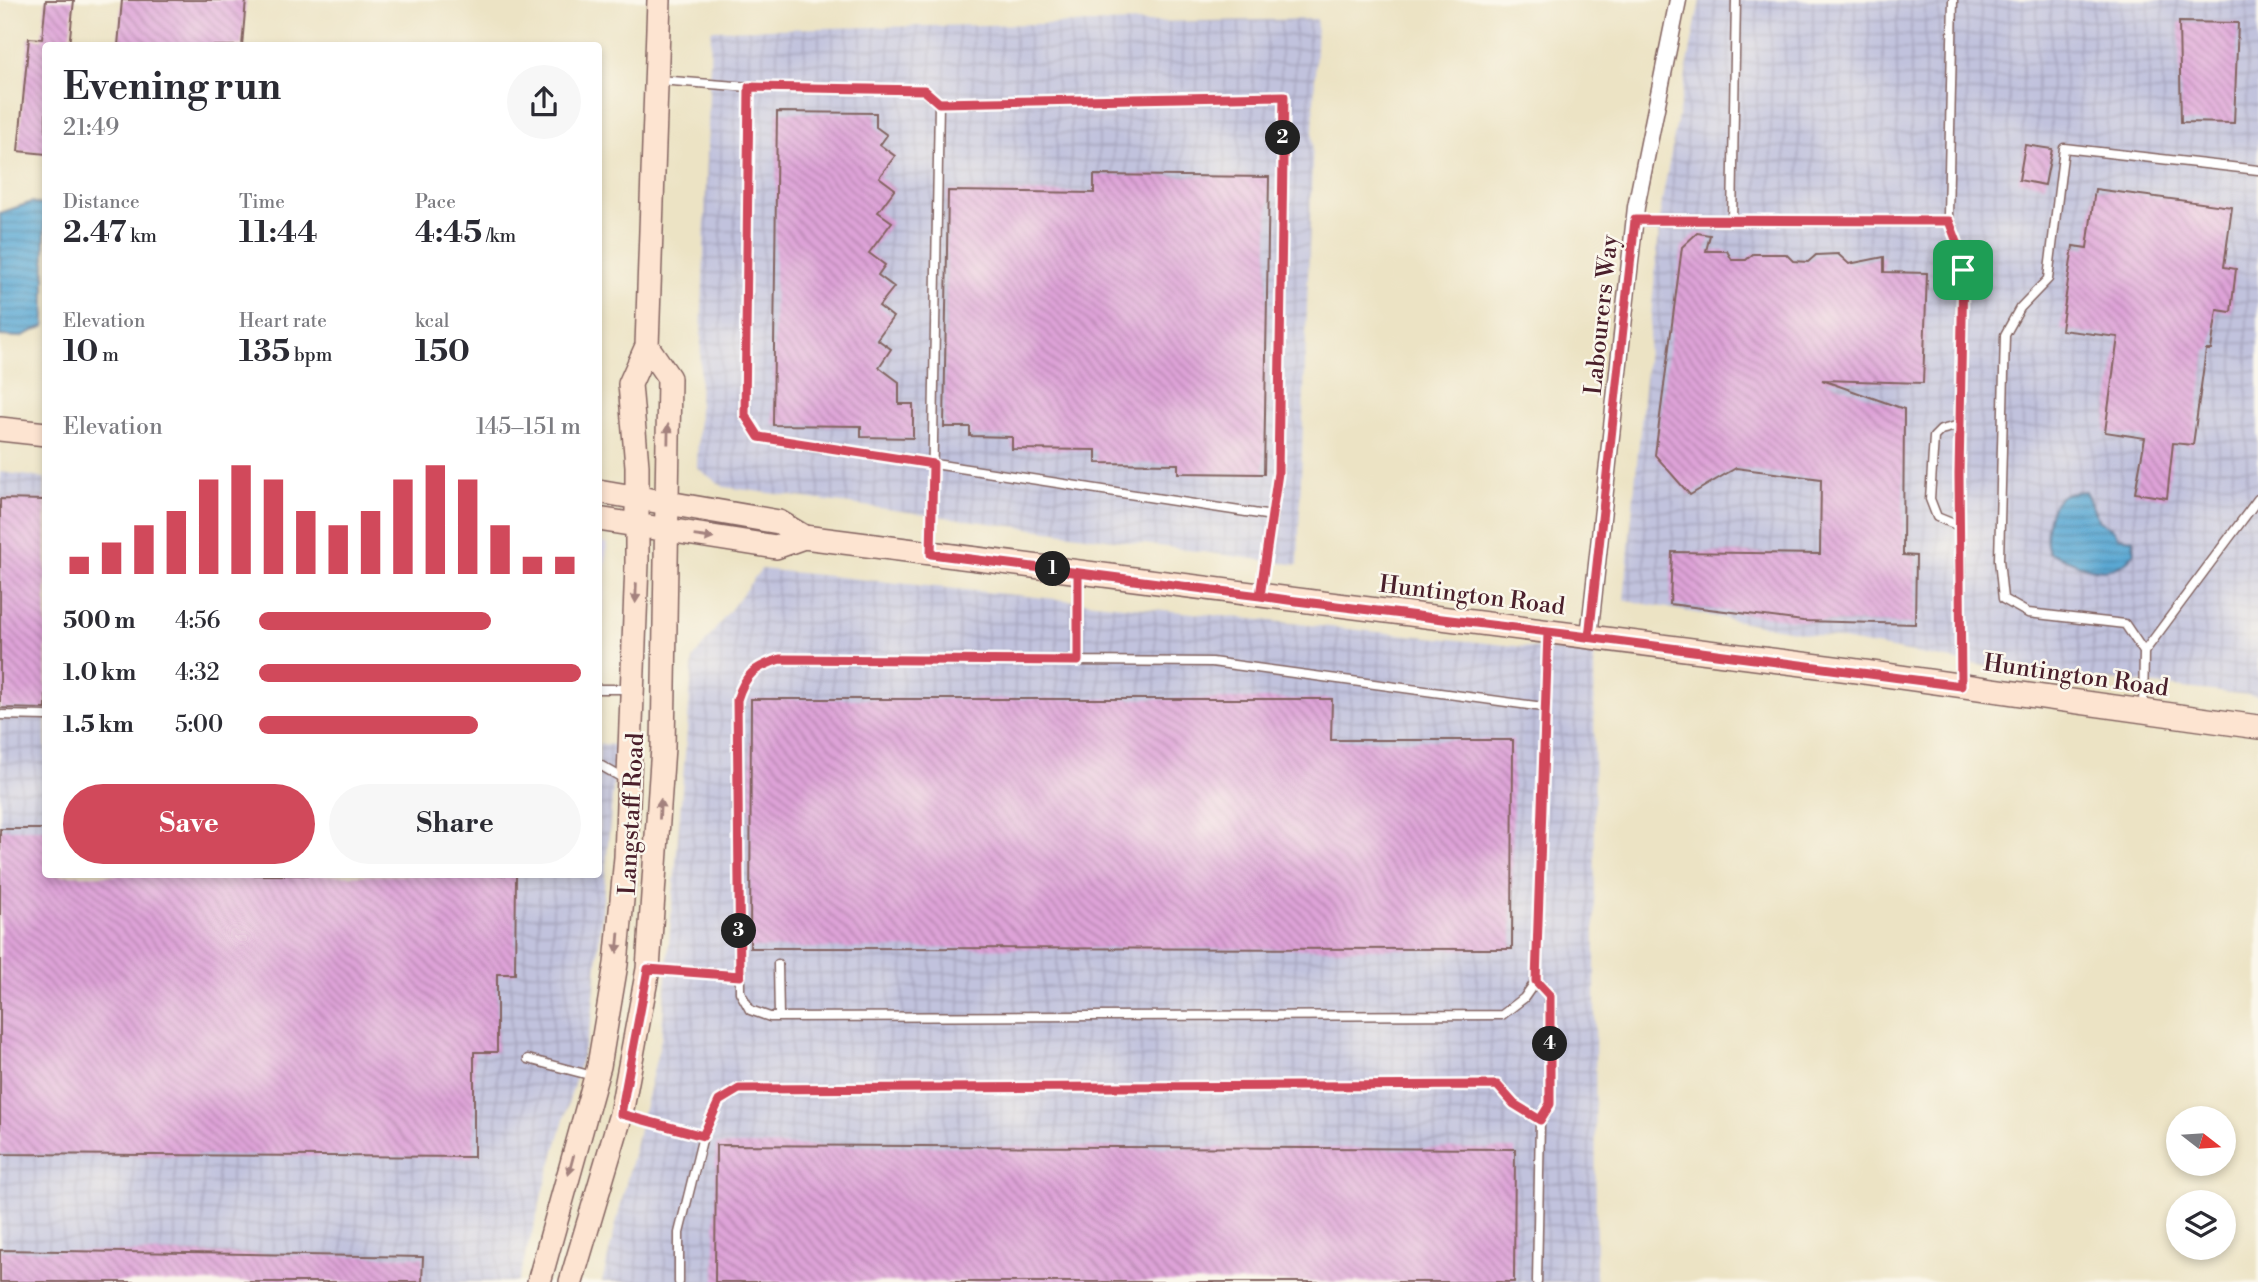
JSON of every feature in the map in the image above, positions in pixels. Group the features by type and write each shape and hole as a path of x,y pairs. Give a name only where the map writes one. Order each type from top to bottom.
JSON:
{"main road":[{"name":"Langstaff Road","path":"539,1282 596,1077 616,964 626,857 637,497 630,384 648,346 659,0"},
{"name":"Langstaff Road","path":"571,1282 621,1114 648,969 663,747 669,378 648,346"},
{"path":"0,429 42,434"},
{"name":"Huntington Road","path":"602,492 779,522 804,537 1589,637 2258,727"},
{"name":"Huntington Road","path":"602,520 776,547 804,537"}],"street":[{"name":"Labourers Way","path":"1589,637 1635,220 1678,0"}],"lane":[{"path":"1732,221 1736,0"},
{"path":"1953,0 1949,221 1960,250 1963,270 1959,526 1961,686"},
{"path":"656,80 749,87 924,90 939,103 1284,96 1278,473 1260,596"},
{"path":"749,87 745,415 759,437 1272,516"},
{"path":"931,554 939,103"},
{"path":"2144,652 2124,624 2028,613 2003,599 1999,560 2004,335 2020,308 2048,278 2064,148 2258,170"},
{"path":"1635,220 1949,221"},
{"path":"1959,526 1937,517 1930,499 1934,437 1941,430 1960,425"},
{"path":"2143,712 2144,652 2258,499"},
{"path":"1078,573 1078,661"},
{"path":"1543,707 1212,662 780,659 756,666 743,681 737,700 740,992 751,1010 779,1017 1502,1015 1524,998 1536,981 1543,707 1548,632"},
{"path":"602,689 632,689"},
{"path":"0,716 42,716"},
{"path":"602,765 610,768 629,783"},
{"path":"778,964 779,1017"},
{"path":"648,969 740,976"},
{"path":"1536,981 1550,996 1550,1104 1540,1120 1537,1282"},
{"path":"528,1059 596,1077"},
{"path":"679,1282 679,1233 703,1136 719,1101 739,1089 1497,1085 1514,1104 1540,1120"},
{"path":"621,1114 703,1136"}],"shaded area":[{"path":"1700,0 2258,0 2258,696 1990,667 1624,600 1662,200"},
{"path":"1317,19 1298,565 724,487 697,468 711,30"},
{"path":"0,472 42,478 42,878 602,878 602,744 617,745 592,1020 518,1282 0,1282"},
{"path":"602,542 607,543 602,622"},
{"path":"761,569 1594,654 1596,1282 602,1282 661,1039 693,659"}],"water":[{"path":"32,202 42,205 42,327 20,337 0,336 0,213"},
{"path":"2085,491 2099,521 2112,528 2119,537 2133,539 2135,552 2116,568 2095,569 2049,552 2047,530 2050,513 2058,499 2071,492"}],"building":[{"path":"46,0 74,0 69,42 42,42 42,154 18,151 29,38 42,39"},
{"path":"122,0 246,0 242,42 118,42"},
{"path":"2179,22 2238,23 2234,123 2181,122"},
{"path":"777,112 876,113 876,127 887,135 880,145 895,156 879,177 895,189 878,212 892,222 869,253 885,265 878,275 894,287 879,306 893,317 877,339 891,349 879,367 899,382 899,404 913,404 913,438 861,437 861,426 773,425"},
{"path":"2025,145 2052,149 2045,185 2019,180"},
{"path":"1094,175 1269,177 1264,474 1178,473 1178,464 1096,463 1096,450 1012,449 1012,437 970,436 970,427 944,427 948,191 1094,193"},
{"path":"2095,189 2232,207 2224,267 2236,269 2231,312 2217,310 2211,350 2206,350 2193,445 2173,443 2167,498 2135,493 2145,438 2105,432 2118,337 2061,330 2073,246 2087,248"},
{"path":"1697,233 1710,235 1706,251 1727,251 1732,260 1746,260 1753,254 1786,254 1793,261 1808,262 1816,255 1838,254 1849,264 1884,257 1884,272 1927,273 1923,383 1822,380 1904,409 1903,555 1916,556 1915,624 1803,621 1670,604 1672,552 1820,554 1821,479 1736,468 1690,495 1655,455 1682,247"},
{"path":"0,499 42,500 42,709 0,708"},
{"path":"751,699 1332,699 1331,740 1513,740 1512,949 750,948"},
{"path":"0,829 42,829 42,878 516,878 515,974 497,974 497,1052 474,1052 474,1157 0,1154"},
{"path":"716,1145 1515,1149 1514,1282 715,1282"},
{"path":"0,1250 423,1257 422,1282 0,1282"}],"route":[{"path":"1963,270 1959,474 1961,686 1548,632 1543,707 1536,981 1550,996 1550,1104 1540,1120 1514,1104 1497,1085 739,1089 719,1101 703,1136 621,1114 648,969 740,976 737,700 743,681 756,666 780,659 1078,661 1078,573 1260,596 1278,473 1284,96 939,103 924,90 749,87 745,415 759,437 933,464 931,554 1004,563 1078,573 1288,600 1589,637 1635,220 1949,221 1960,250 1963,270"}]}
